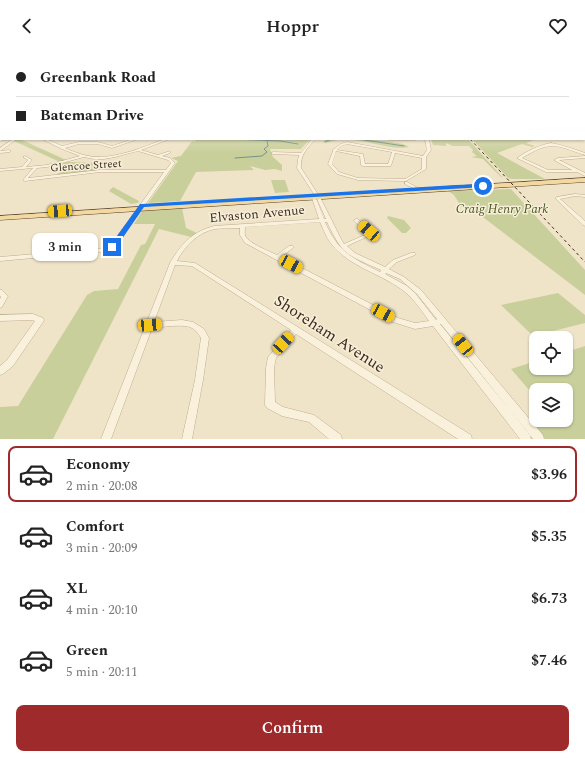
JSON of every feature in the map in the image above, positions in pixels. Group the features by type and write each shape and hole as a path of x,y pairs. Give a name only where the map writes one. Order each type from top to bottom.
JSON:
{"main road":[{"path":"0,218 141,207 585,180"},
{"path":"409,190 483,186"},
{"path":"0,214 141,207"}],"street":[{"path":"0,151 14,140"},
{"path":"46,140 82,156"},
{"path":"63,147 79,143 98,143 112,147 133,140"},
{"path":"0,170 54,164 82,156 107,157 138,150 166,140"},
{"path":"313,140 305,148 298,163 299,168 316,197 326,220 332,240 340,250 383,272 402,278 415,288 444,321 539,439"},
{"path":"406,181 423,171 424,157 429,150 427,140"},
{"path":"418,189 406,181 358,179 338,173 330,164 334,150 340,144 347,143 424,157"},
{"path":"577,171 548,171 519,158 534,149 549,143 567,147 585,154"},
{"path":"0,258 107,250 116,244 173,163 172,161 138,150"},
{"path":"334,150 362,155 363,165 368,166 390,165 394,151"},
{"path":"0,151 9,151"},
{"path":"158,156 169,152"},
{"path":"273,153 302,154"},
{"path":"23,168 30,160 25,157"},
{"path":"585,157 558,158 556,160 585,175"},
{"path":"579,158 585,160"},
{"name":"Glencoe Street","path":"36,167 25,180 94,172 167,171"},
{"path":"406,181 409,190"},
{"path":"585,196 576,195 557,198 585,224"},
{"path":"326,220 343,246 409,291 526,439"},
{"name":"Elvaston Avenue","path":"106,439 173,263 181,248 203,232 214,228 326,220"},
{"path":"343,246 370,234 369,231 356,220"},
{"path":"243,226 241,233 247,242 402,322 415,326 444,321"},
{"path":"278,257 291,247"},
{"path":"383,272 395,261 412,254"},
{"name":"Shoreham Avenue","path":"173,263 192,264 466,439"},
{"path":"0,292 5,296 0,305"},
{"path":"0,318 33,317 40,320 10,362 0,371"},
{"path":"150,325 182,323 193,325 201,331 205,338 199,380 187,439"},
{"path":"296,329 272,357 270,368 270,405 282,411 311,418 337,439"}],"green space":[{"path":"22,140 66,160 60,162 14,141"},
{"path":"195,140 309,140 301,149 270,149 273,157 282,165 282,171 275,169 265,170 250,166 254,170 196,172 180,201 148,203 178,161 171,158 181,156 192,141 196,142"},
{"path":"325,140 338,140 328,142 323,142"},
{"path":"354,140 394,142 409,147 403,148"},
{"path":"431,140 469,140 503,178 483,159 471,157 477,156 472,152 473,150 469,146 453,146 446,143 446,146 433,145"},
{"path":"473,140 534,140 526,143 535,146 532,147 522,144 497,153 545,179 508,178"},
{"path":"68,162 98,163 94,171 57,175 64,166 61,164"},
{"path":"271,180 285,180 289,192 275,193"},
{"path":"113,187 139,201 138,203 131,204 109,191"},
{"name":"Craig Henry Park","path":"511,189 585,270 585,295 471,208 462,208 454,195 448,191"},
{"path":"182,208 186,228 197,233 191,237 159,229 53,439 0,439 0,407 18,406 87,295 94,291 118,289 141,245 145,244 155,224 134,224 142,211"},
{"path":"388,216 404,220 411,228 406,233 402,233 387,218"},
{"path":"558,293 585,315 585,323 553,331 529,332 501,305"},
{"path":"585,346 585,439 545,439 537,427 573,427 573,383 529,383 529,390 511,369 529,363 529,375 573,375 573,350"}],"waterway":[{"path":"256,140 280,141 298,144"},
{"path":"325,142 329,140"},
{"path":"365,140 404,146"},
{"path":"235,158 262,156 267,152 264,149 268,146 267,141"}],"railway":[{"path":"471,140 585,262"}],"route":[{"path":"112,247 116,244 142,205 456,186 483,186"}]}
